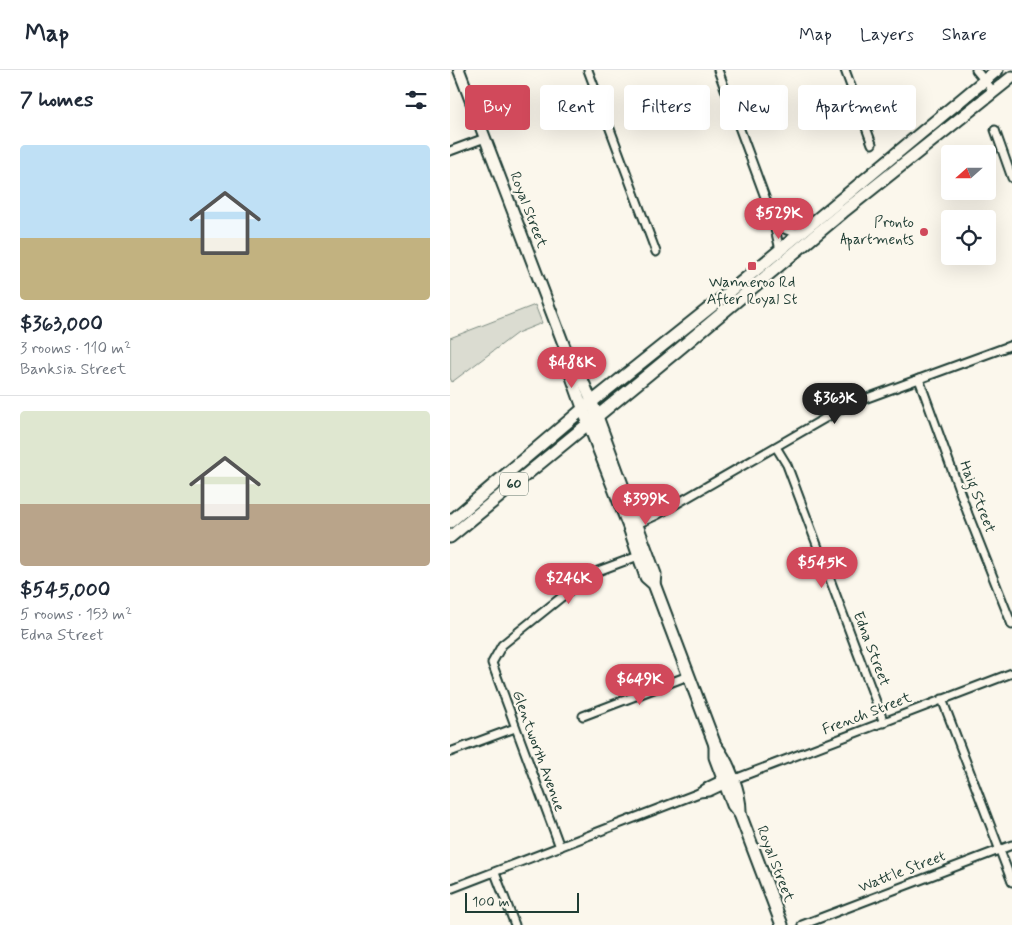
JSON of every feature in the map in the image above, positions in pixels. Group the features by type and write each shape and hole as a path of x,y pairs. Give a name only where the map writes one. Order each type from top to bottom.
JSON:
{"main road":[{"name":"Royal Street","path":"458,70 570,361 569,370 588,406 643,554 655,574 654,584 715,745 714,757 727,782 733,805 740,814 782,925"},
{"name":"60","path":"450,522 588,406 802,232 990,74"},
{"name":"60","path":"450,537 842,212 1012,77"}],"street":[{"path":"588,70 656,252"},
{"path":"718,70 772,216 780,250"},
{"path":"845,70 872,144"},
{"path":"976,70 990,74 997,89"},
{"path":"995,130 1012,178"},
{"path":"450,151 485,138"},
{"path":"772,216 787,232 802,232"},
{"path":"632,523 655,511 662,511 848,405 1012,345"},
{"name":"Haig Street","path":"919,379 968,514 1012,625"},
{"name":"Edna Street","path":"776,447 787,465 884,723"},
{"name":"Glentworth Avenue","path":"560,848 492,663 502,645 584,579 598,571 643,554"},
{"name":"French Street","path":"450,889 699,793 709,792 727,782 1012,673"},
{"path":"583,716 688,676"},
{"path":"942,699 1012,882"},
{"path":"450,752 515,728"},
{"name":"Wattle Street","path":"802,925 1012,845"},
{"path":"495,873 515,925"}],"shaded area":[{"path":"535,305 542,323 517,333 452,382 450,378 450,338"}],"place":[{"name":"Pronto Apartments","path":"924,232"},
{"name":"Wanneroo Rd After Royal St","path":"752,266"}]}
